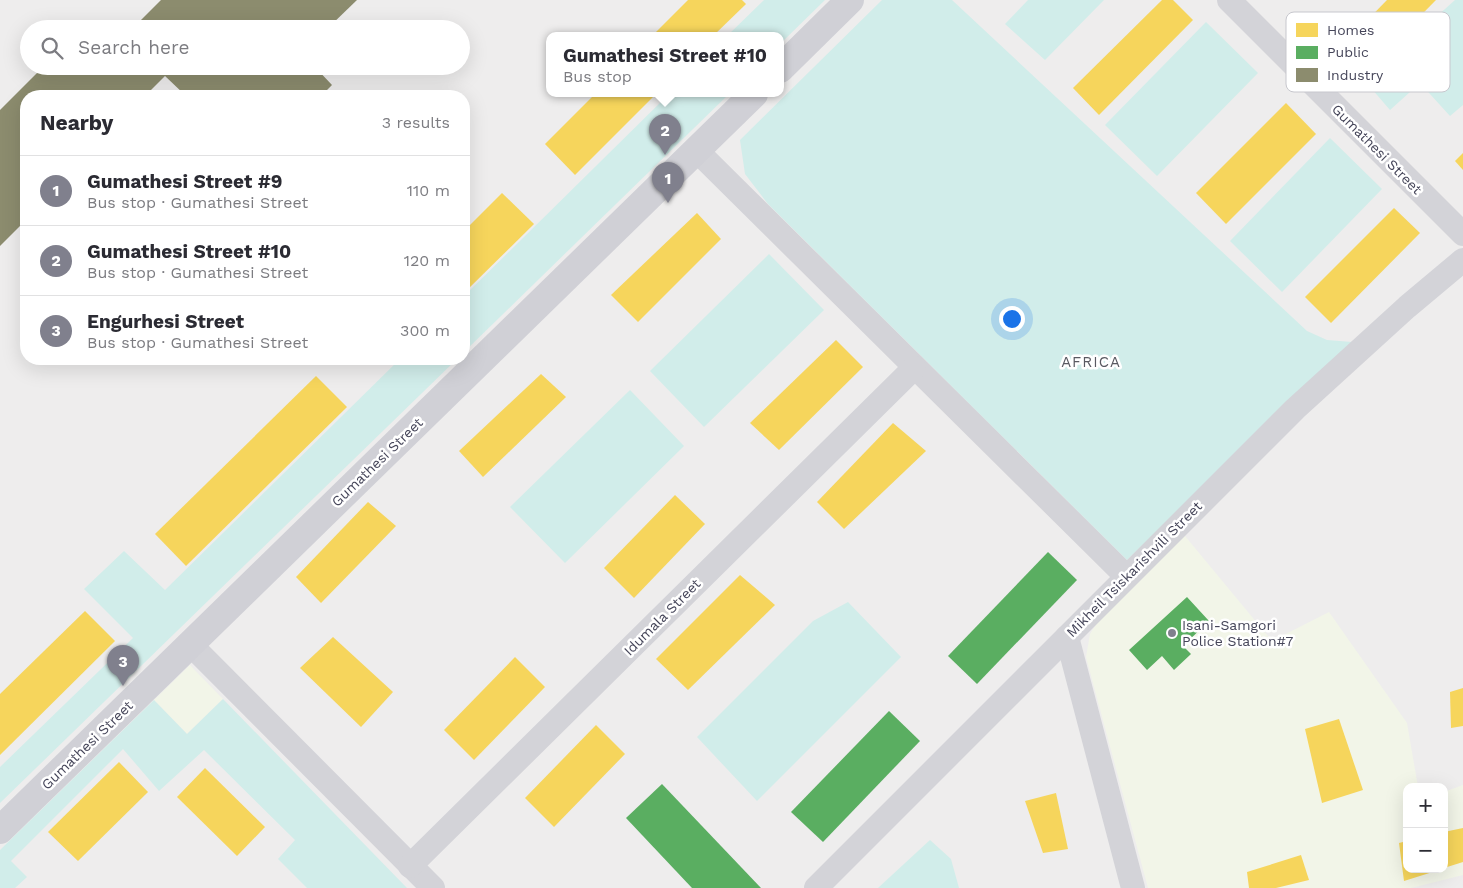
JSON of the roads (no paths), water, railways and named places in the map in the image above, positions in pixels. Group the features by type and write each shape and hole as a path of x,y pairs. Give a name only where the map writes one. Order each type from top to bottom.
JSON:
{"street":[{"path":"784,64 850,0"},
{"name":"Gumathesi Street","path":"1229,0 1286,57"},
{"name":"Gumathesi Street","path":"1321,92 1463,234"},
{"name":"Gumathesi Street","path":"0,830 751,97"},
{"path":"696,150 1126,576"},
{"name":"Mikheil Tsiskarishvili Street","path":"816,888 1126,576 1334,372 1463,260"},
{"name":"Idumala Street","path":"410,866 914,368"},
{"path":"1067,637 1134,888"},
{"path":"190,644 433,888"}],"place":[{"name":"Gumathesi Street #10","path":"665,155"},
{"name":"Gumathesi Street #9","path":"668,203"},
{"name":"Isani-Samgori Police Station#7","path":"1172,633"},
{"name":"Engurhesi Street","path":"123,686"}],"district":[{"name":"AFRICA","path":"1091,362"}]}
